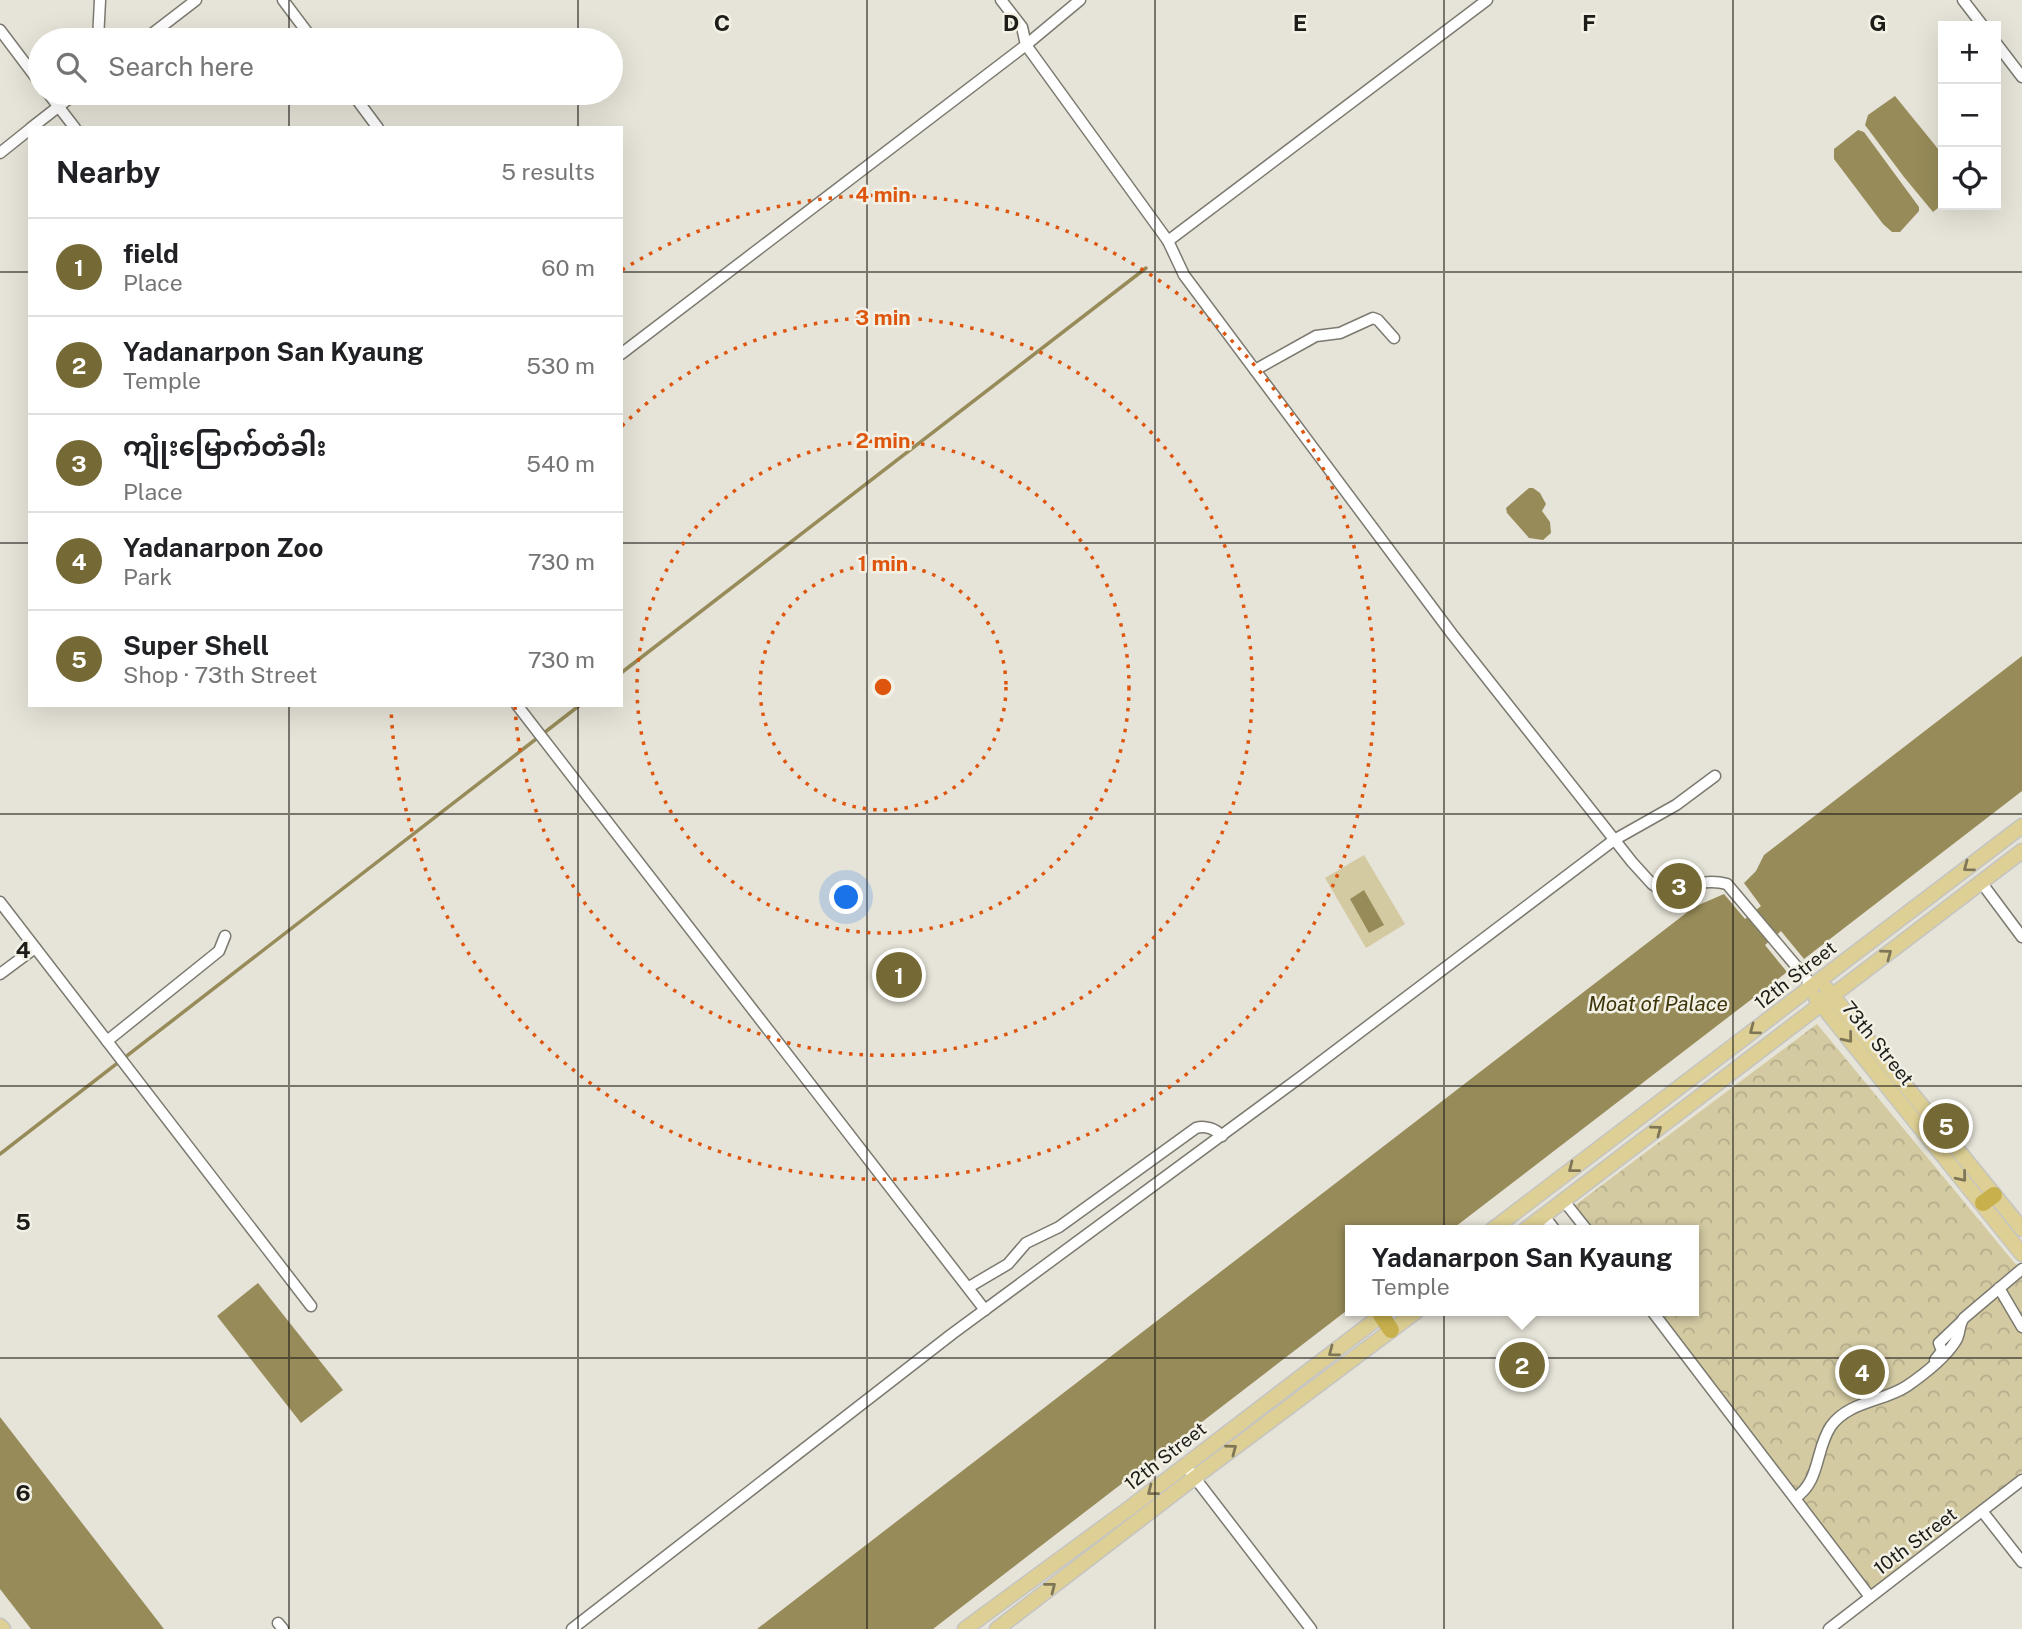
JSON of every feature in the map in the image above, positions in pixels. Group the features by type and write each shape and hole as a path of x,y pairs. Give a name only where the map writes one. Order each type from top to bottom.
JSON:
{"highway":[{"path":"1385,1316 1391,1330"}],"main road":[{"name":"12th Street","path":"1498,1225 1811,983 2022,826"},
{"name":"12th Street","path":"1532,1225 2022,851"},
{"name":"73th Street","path":"1811,983 1827,999 1989,1199 2022,1254"},
{"name":"73th Street","path":"1989,1199 2022,1229"},
{"name":"12th Street","path":"965,1629 1380,1316"},
{"name":"12th Street","path":"998,1629 1410,1316"}],"street":[{"path":"99,28 100,0"},
{"path":"160,28 197,0"},
{"path":"283,0 304,28"},
{"path":"1002,0 1021,27 1026,45 1168,242 1184,275 1452,634 1614,840 1646,877 1665,893 1688,885 1710,882 1730,886 1811,983"},
{"path":"623,352 1026,45 1080,0"},
{"path":"1168,242 1487,0"},
{"path":"1963,0 1979,21"},
{"path":"0,30 28,67"},
{"path":"2001,50 2022,77"},
{"path":"361,105 377,126"},
{"path":"34,126 59,106 74,126"},
{"path":"0,153 28,130"},
{"path":"1255,370 1316,335 1340,333 1373,318 1394,338"},
{"path":"518,707 985,1310"},
{"path":"572,1629 985,1310 1222,1136 1614,840 1676,805 1715,776"},
{"path":"1981,882 2022,937"},
{"path":"0,902 311,1306"},
{"path":"107,1041 219,951 225,936"},
{"path":"0,974 36,948"},
{"path":"969,1287 1008,1264 1026,1243 1059,1227 1196,1128 1205,1127 1222,1136"},
{"path":"1117,1184 1132,1203"},
{"path":"1564,1201 1583,1225"},
{"path":"1544,1216 1551,1225"},
{"path":"1796,1498 1803,1493 1813,1477 1825,1437 1839,1418 1857,1406 1900,1390 1932,1366 1954,1345 1959,1336 1960,1323 2022,1269"},
{"path":"1999,1288 2022,1326"},
{"path":"1656,1316 1870,1597"},
{"path":"1185,1465 1311,1629"},
{"name":"10th Street","path":"1829,1629 2022,1480"},
{"path":"1982,1511 2022,1562"}],"green space":[{"path":"1364,855 1405,924 1366,948 1325,878"},
{"path":"1817,1024 2022,1272 2022,1472 1871,1592 1659,1316 1699,1316 1699,1225 1589,1225 1574,1206"}],"water":[{"path":"1895,96 1938,149 1938,208 1933,212 1865,125 1868,115"},
{"path":"1858,130 1864,132 1919,207 1919,211 1900,232 1892,232 1883,224 1834,159 1834,149"},
{"path":"1529,488 1540,493 1546,504 1542,511 1550,522 1551,533 1543,540 1529,538 1507,513 1506,508"},
{"name":"Moat of Palace","path":"2022,656 2022,791 1804,959 1781,931 1765,945 1787,972 1458,1225 1345,1225 1345,1312 933,1629 757,1629 1694,907 1724,894 1745,919 1761,906 1744,883 1756,871 1764,855"},
{"path":"1364,890 1384,925 1369,933 1350,899"},
{"path":"258,1283 343,1390 301,1423 217,1316"},
{"path":"0,1417 164,1629 31,1629 0,1589"}],"waterway":[{"path":"623,671 1146,268"},
{"path":"0,1154 577,707"}],"place":[{"name":"ကျုံးမြောက်တံခါး","path":"1679,886"},
{"name":"field","path":"899,975"},
{"name":"Super Shell","path":"1946,1126"},
{"name":"Yadanarpon San Kyaung","path":"1522,1365"},
{"name":"Yadanarpon Zoo","path":"1862,1372"}]}
